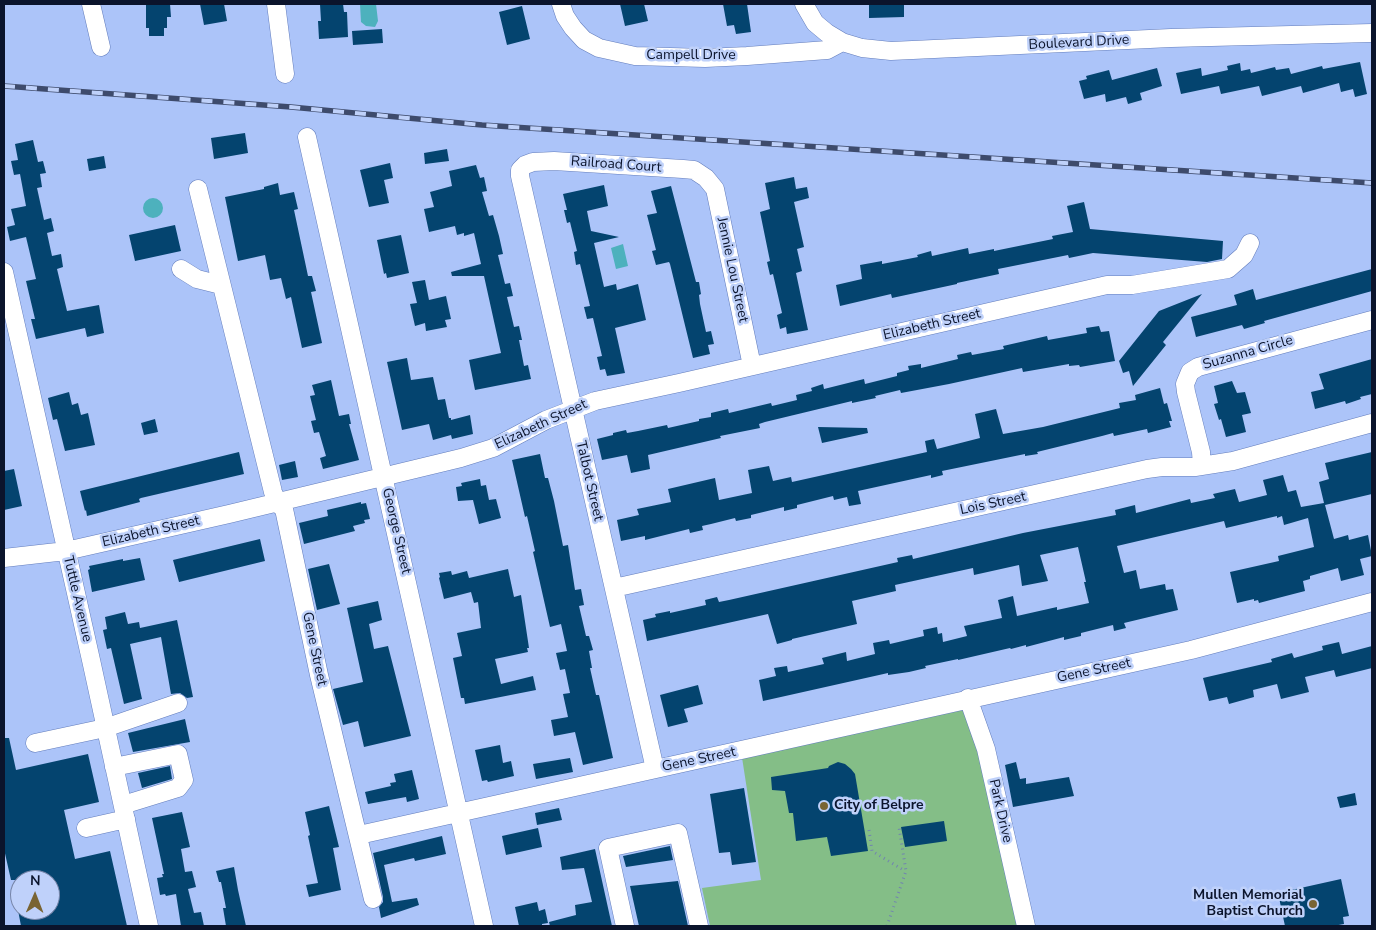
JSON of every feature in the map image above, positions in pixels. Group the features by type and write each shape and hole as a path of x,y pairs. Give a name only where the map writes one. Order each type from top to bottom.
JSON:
{"street":[{"path":"91,4 101,47"},
{"path":"276,4 284,74"},
{"name":"Campell Drive","path":"561,4 565,16 584,40 599,48 635,56 705,58 747,56 827,50 842,42"},
{"name":"Boulevard Drive","path":"804,4 815,23 842,42 862,48 892,51 1170,38 1372,33"},
{"name":"George Street","path":"307,137 484,926"},
{"name":"Railroad Court","path":"525,165 533,162 554,161 683,169 694,170 706,178"},
{"name":"Talbot Street","path":"525,165 520,170 520,176 655,769"},
{"name":"Jennie Lou Street","path":"706,178 715,190 752,366"},
{"name":"Gene Street","path":"198,189 273,492 278,503 284,509 319,675 359,835 741,751 968,698 1191,650 1372,602"},
{"name":"Elizabeth Street","path":"4,558 66,551 278,503 461,458 493,448 546,420 595,401 1107,285 1132,285 1228,269 1244,255 1250,243"},
{"path":"181,269 197,279 222,285"},
{"name":"Tuttle Avenue","path":"4,272 149,926"},
{"name":"Suzanna Circle","path":"1202,466 1201,452 1186,392 1185,384 1190,372 1198,367 1372,320"},
{"name":"Lois Street","path":"614,588 1147,469 1202,466 1233,461 1372,423"},
{"name":"Park Drive","path":"968,698 986,749 1026,926"},
{"path":"35,743 106,728 178,703"},
{"path":"86,828 178,788 184,780 178,754 114,767"},
{"path":"625,926 608,848 678,833 699,926"},
{"path":"359,835 373,898"}],"path":[{"path":"887,926 906,871 899,827"},
{"path":"869,830 872,851 906,871"}],"shaded area":[{"path":"360,4 376,4 378,21 375,27 366,26 361,22"},
{"path":"153,198 160,201 163,208 160,215 153,218 146,215 143,208 146,201"},
{"path":"623,244 628,266 616,269 611,248"},
{"path":"968,698 1026,926 710,926 702,888 761,880 741,751"}],"building":[{"path":"146,4 170,4 171,17 167,17 167,28 164,28 164,36 149,36 149,28 146,28"},
{"path":"200,4 224,4 227,21 204,25"},
{"path":"320,4 343,4 344,12 347,12 348,37 319,39 318,21 321,21"},
{"path":"620,4 644,4 648,21 625,26"},
{"path":"723,4 747,4 751,32 736,34 734,25 727,26"},
{"path":"869,4 904,4 904,17 869,18"},
{"path":"522,6 530,39 507,45 499,12"},
{"path":"382,29 383,43 353,45 352,31"},
{"path":"1360,62 1367,94 1355,97 1353,89 1341,92 1339,83 1303,93 1301,86 1262,96 1259,86 1221,94 1219,86 1181,94 1176,73 1201,68 1202,76 1228,70 1227,66 1240,63 1241,71 1250,69 1251,73 1275,67 1276,70 1289,68 1291,74 1322,66 1323,69"},
{"path":"1157,68 1162,86 1140,93 1142,100 1128,104 1126,97 1106,102 1105,94 1084,99 1079,81 1087,79 1086,76 1109,70 1112,80"},
{"path":"245,133 248,153 214,159 211,138"},
{"path":"33,140 38,162 43,161 46,173 40,174 42,187 37,188 44,220 51,218 54,231 47,233 52,256 61,254 63,267 57,269 67,311 99,305 104,333 87,337 85,328 36,339 31,319 35,319 26,281 36,279 26,237 10,241 7,227 15,225 11,209 26,206 20,174 14,175 11,161 18,160 15,144"},
{"path":"447,149 449,161 425,164 424,153"},
{"path":"104,156 106,168 89,171 87,159"},
{"path":"390,163 393,178 384,180 389,203 369,207 360,170"},
{"path":"476,165 480,178 484,177 487,191 482,192 489,216 493,215 499,236 503,254 498,255 505,284 510,283 513,296 507,297 514,327 519,326 522,340 519,340 524,366 528,365 531,379 475,390 469,360 501,353 484,276 452,276 451,272 481,264 474,233 464,236 464,233 457,235 455,226 429,232 424,209 434,207 430,192 452,186 449,171"},
{"path":"794,177 796,189 807,187 809,198 794,202 804,247 797,249 802,271 796,273 808,330 787,334 786,327 780,329 777,315 782,313 773,274 770,275 767,262 770,261 760,212 770,209 765,183"},
{"path":"278,183 280,195 294,192 298,209 294,210 308,276 312,276 316,291 311,292 322,343 302,348 291,297 286,299 281,278 270,280 265,255 238,261 225,197 264,189 264,187"},
{"path":"604,185 608,206 587,211 591,231 619,237 594,243 604,287 616,284 617,290 638,284 646,320 615,328 625,373 607,376 605,369 600,370 597,357 602,356 593,318 587,319 584,307 590,306 580,264 576,265 574,252 577,251 570,222 567,223 564,210 567,210 563,194"},
{"path":"671,186 696,282 699,282 700,304 706,332 711,331 714,344 708,345 710,354 693,358 670,264 669,262 656,265 652,251 656,250 647,215 657,213 651,191"},
{"path":"1084,202 1090,229 1223,241 1222,259 1207,262 1093,253 1069,258 1068,255 998,269 999,274 957,284 892,298 891,294 840,306 836,285 862,279 860,265 882,261 882,264 918,257 917,255 931,251 932,256 968,248 969,254 1053,239 1052,236 1073,232 1067,206"},
{"path":"175,225 181,251 135,261 129,235"},
{"path":"401,235 409,273 387,278 386,273 384,274 377,240"},
{"path":"1372,269 1372,291 1264,321 1265,323 1244,329 1242,325 1196,337 1191,317 1237,305 1234,295 1253,289 1256,300"},
{"path":"425,280 429,300 446,296 451,319 445,320 447,327 426,331 425,323 415,326 410,304 417,303 412,282"},
{"path":"1202,294 1163,342 1166,345 1133,386 1129,371 1123,373 1119,361 1159,311"},
{"path":"1099,326 1101,332 1109,331 1115,361 1080,367 1079,365 1069,366 1069,364 1023,372 1022,368 901,393 900,390 852,403 852,401 765,422 759,424 760,428 720,436 721,438 648,455 650,469 631,473 627,455 602,460 597,439 613,435 613,433 626,430 627,433 667,425 668,428 699,421 699,419 711,417 711,413 728,409 729,413 771,403 772,406 797,400 796,395 812,391 811,388 823,384 824,389 864,379 865,384 897,376 897,373 909,370 908,366 921,364 921,368 958,359 957,355 971,352 972,355 1004,349 1003,346 1047,336 1048,340 1087,333 1086,328"},
{"path":"407,358 411,380 433,377 438,400 445,399 449,418 451,420 470,415 473,434 452,439 451,435 433,440 429,424 402,430 387,362"},
{"path":"1372,359 1372,394 1360,397 1361,399 1346,404 1345,401 1315,409 1311,392 1324,389 1319,374"},
{"path":"331,380 339,416 349,414 351,424 349,424 359,460 323,469 320,458 326,456 319,432 314,433 311,421 316,420 310,396 315,395 312,385"},
{"path":"1232,381 1237,393 1245,392 1251,413 1242,415 1246,432 1226,437 1214,404 1218,403 1214,386"},
{"path":"1160,388 1164,404 1167,403 1172,421 1169,421 1171,427 1148,433 1147,429 1114,436 1113,433 1037,452 1038,454 1025,456 1025,454 942,471 943,475 931,478 931,475 858,491 861,504 849,506 847,497 834,500 833,496 797,505 797,508 784,511 784,507 751,515 751,518 736,521 735,518 702,526 703,530 690,533 689,529 645,540 645,536 621,541 617,520 639,515 637,509 671,502 668,489 715,478 719,500 752,493 748,470 769,466 773,481 791,477 792,482 927,452 925,441 934,439 937,449 980,438 975,414 996,409 1003,434 1043,427 1120,408 1119,403 1136,400 1135,395"},
{"path":"69,392 72,405 78,403 81,415 88,413 95,445 65,451 57,419 53,420 48,398"},
{"path":"155,419 158,432 144,435 141,423"},
{"path":"818,427 867,428 868,433 822,443"},
{"path":"239,452 244,474 141,498 139,499 140,502 87,516 80,491"},
{"path":"1372,452 1372,494 1325,505 1334,539 1348,535 1349,540 1368,535 1372,556 1360,559 1364,575 1341,581 1338,568 1310,576 1310,579 1303,581 1305,591 1259,603 1258,600 1254,601 1254,599 1237,603 1230,572 1279,561 1278,556 1314,547 1308,518 1284,525 1282,516 1277,518 1277,516 1226,528 1224,521 1117,546 1124,573 1136,570 1140,589 1165,584 1166,590 1173,589 1178,610 1124,623 1126,628 1114,631 1113,625 1081,633 1081,636 1064,640 1064,637 1026,647 1026,645 925,666 926,668 909,672 888,675 888,673 763,701 759,680 776,676 774,668 787,666 788,672 824,664 822,658 846,652 847,661 875,654 873,643 889,640 890,644 924,636 923,630 937,627 938,634 942,633 943,642 967,636 964,626 1002,618 998,600 1013,596 1017,616 1057,607 1057,610 1089,603 1078,547 1040,555 1048,581 1022,586 1019,565 974,575 973,568 895,585 896,591 852,601 857,624 777,644 768,614 647,641 643,620 656,617 655,614 670,611 670,613 706,605 705,600 717,597 719,602 729,600 898,562 897,558 912,555 913,559 1023,533 1116,515 1115,510 1135,505 1136,513 1190,499 1191,503 1215,498 1213,494 1235,489 1239,502 1267,495 1263,480 1283,475 1288,492 1296,490 1301,507 1324,503 1319,482 1329,479 1325,463"},
{"path":"540,454 545,478 548,478 554,501 563,546 568,545 575,590 581,589 584,605 579,606 586,636 589,636 593,650 589,651 592,668 590,668 596,695 599,695 613,758 583,765 575,732 554,736 551,720 568,717 563,694 570,693 565,669 560,670 556,653 567,651 561,624 550,627 533,552 535,551 512,460"},
{"path":"295,461 298,477 282,480 279,465"},
{"path":"14,469 22,506 4,510 4,471"},
{"path":"480,479 481,486 486,485 489,500 496,499 501,518 479,524 473,500 458,501 456,487 462,486 461,483"},
{"path":"361,502 361,504 366,503 370,519 364,520 365,523 353,526 355,531 304,544 299,523 328,516 327,510"},
{"path":"260,539 265,561 179,582 173,560"},
{"path":"140,558 145,580 92,592 89,566 123,559 123,561"},
{"path":"329,564 340,604 317,610 308,569"},
{"path":"508,569 514,597 521,595 529,648 527,648 528,652 495,659 501,684 533,676 536,690 465,704 464,698 461,698 453,658 462,656 457,633 481,628 478,602 474,603 471,592 444,599 439,573 451,571 452,575 467,571 469,578"},
{"path":"378,601 382,620 369,624 374,649 388,646 411,736 364,747 358,721 343,725 333,689 363,682 347,608"},
{"path":"125,612 128,624 139,622 140,628 177,620 193,697 187,698 180,693 171,694 161,637 130,644 142,699 124,704 111,648 107,649 103,630 107,629 105,617"},
{"path":"1339,642 1342,654 1372,646 1372,668 1336,677 1334,670 1305,677 1309,692 1281,699 1277,684 1253,690 1254,697 1229,704 1227,697 1209,701 1203,678 1272,662 1271,659 1292,653 1294,658 1323,650 1322,646"},
{"path":"698,685 703,704 684,709 688,722 668,727 660,695"},
{"path":"185,719 190,742 133,752 128,733"},
{"path":"4,738 9,738 16,770 88,754 99,802 64,810 75,859 110,851 127,926 21,926 20,920 60,920 60,870 10,870 10,876 4,849"},
{"path":"500,745 503,763 511,761 514,776 488,782 487,780 482,781 475,750"},
{"path":"570,758 573,772 536,779 533,764"},
{"name":"City of Belpre","path":"838,762 845,764 855,774 868,851 831,856 827,837 796,841 793,813 789,813 785,791 772,790 771,777 828,768"},
{"path":"1016,762 1020,779 1026,778 1026,784 1069,777 1074,796 1013,807 1005,765"},
{"path":"170,766 172,779 142,788 138,773"},
{"path":"412,770 419,799 407,802 406,797 368,804 365,792 391,786 390,783 396,782 394,774"},
{"path":"744,788 756,862 732,865 730,852 719,853 710,794"},
{"path":"1355,793 1357,805 1340,808 1337,797"},
{"path":"329,806 339,847 333,848 341,890 309,897 306,885 318,883 305,812"},
{"path":"559,808 562,820 537,825 535,813"},
{"path":"182,812 190,847 181,849 185,872 192,871 196,887 188,889 194,913 201,912 204,926 181,926 176,894 160,895 157,878 163,877 162,874 164,874 152,818"},
{"path":"944,821 947,841 905,847 901,827"},
{"path":"538,828 542,847 506,855 502,836"},
{"path":"442,836 446,854 415,861 414,858 384,865 392,902 417,898 419,905 381,918 379,907 383,902 383,897 373,853"},
{"path":"670,846 673,860 626,867 623,856"},
{"path":"595,849 612,926 550,926 549,922 576,915 575,905 592,902 584,868 562,870 560,857"},
{"path":"234,867 246,926 226,926 223,908 226,908 221,882 219,882 216,871"},
{"name":"Mullen Memorial Baptist Church","path":"1341,879 1349,916 1343,917 1344,924 1333,926 1285,926 1278,893"},
{"path":"678,881 688,926 639,926 630,886"},
{"path":"537,902 539,911 545,909 548,923 542,924 542,926 519,926 515,907"}],"railway":[{"path":"4,86 291,107 482,125 1372,183"}],"place":[{"name":"City of Belpre","path":"824,806"},
{"name":"Mullen Memorial Baptist Church","path":"1313,904"}]}
